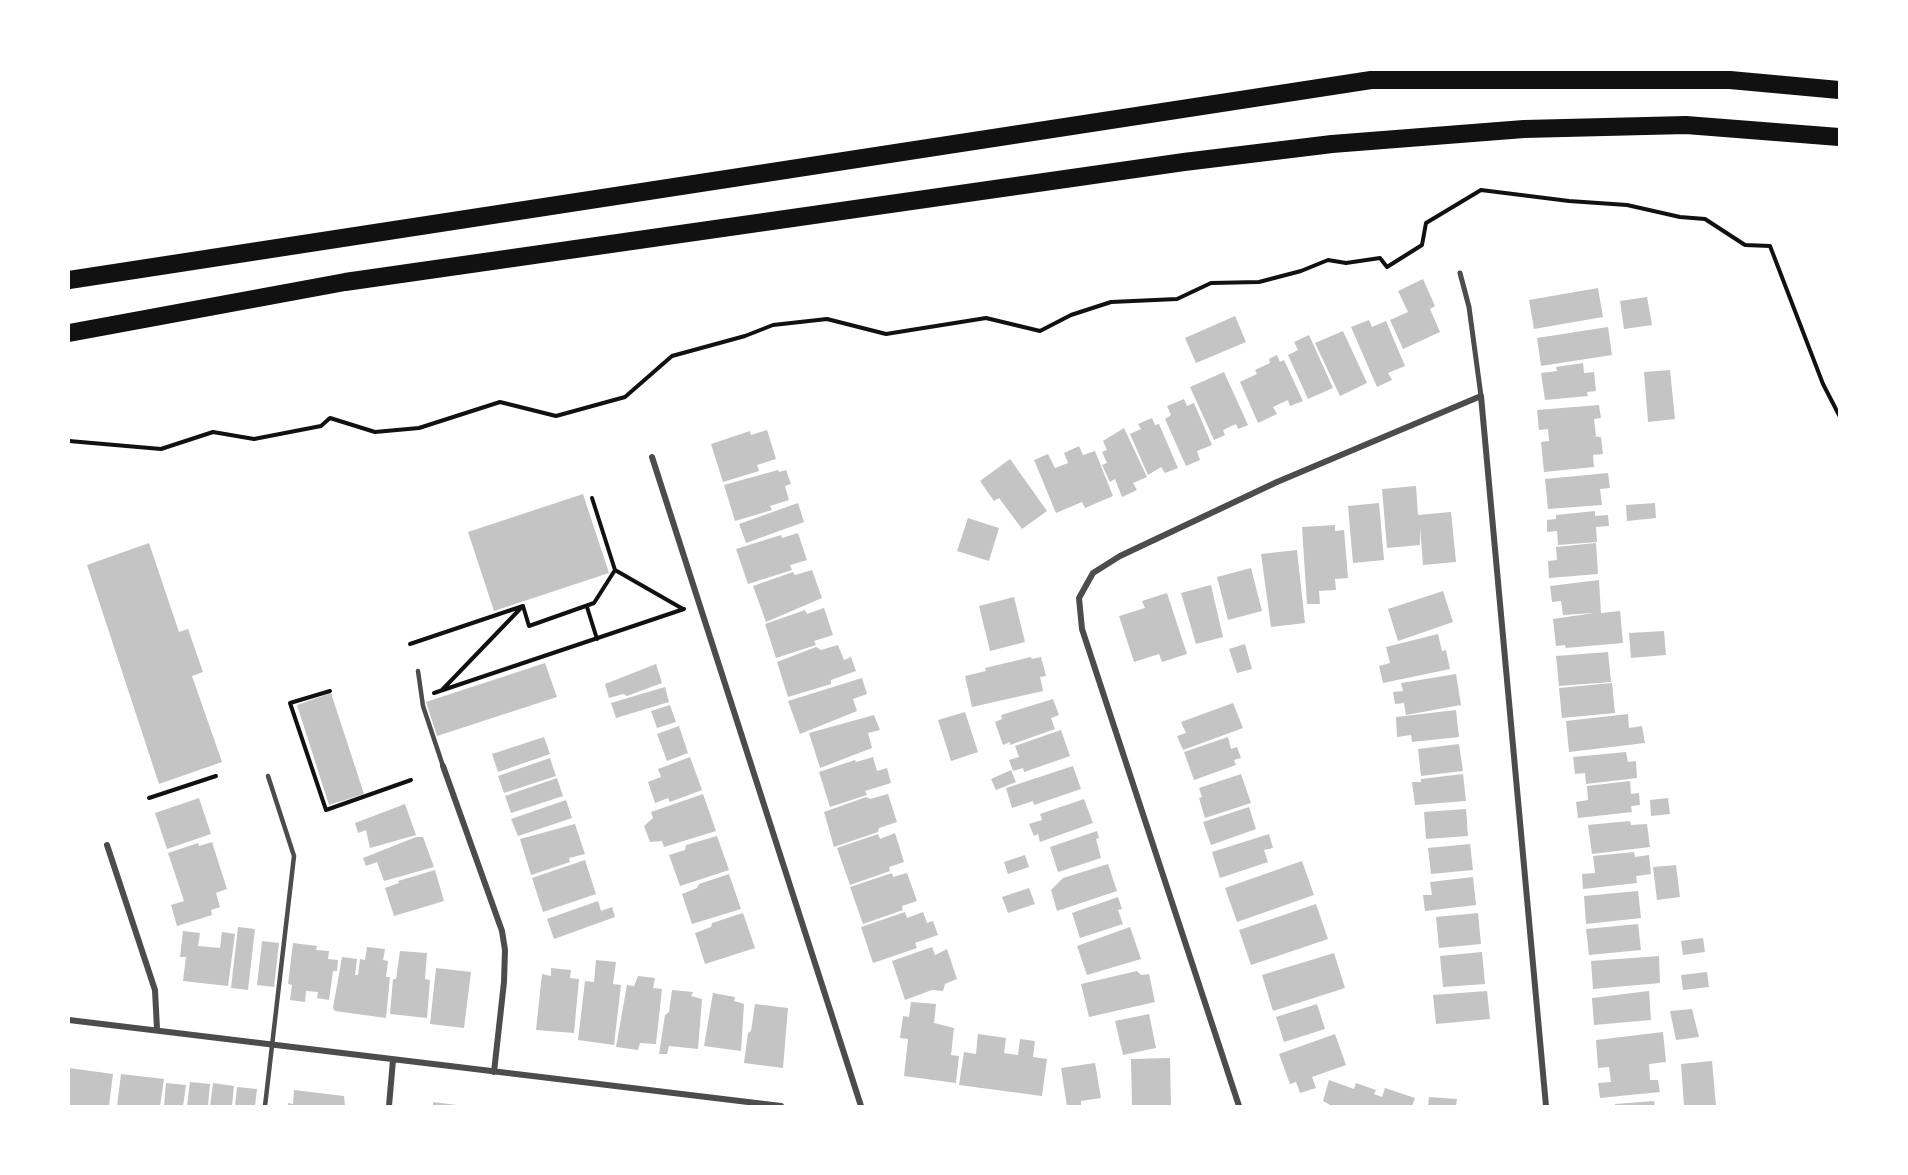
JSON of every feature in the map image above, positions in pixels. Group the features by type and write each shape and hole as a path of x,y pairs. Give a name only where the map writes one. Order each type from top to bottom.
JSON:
{"highway":[{"path":"1371,80 1402,69"},
{"path":"69,280 709,184 847,159 1371,80 1730,80 1839,90"},
{"path":"69,333 345,282 1184,162 1332,144 1524,129 1686,125 1839,137"}],"street":[{"path":"1460,273 1469,307 1481,396 1546,1106"},
{"path":"1239,1106 1082,629 1078,598 1093,573 1120,556 1277,482 1481,396"},
{"path":"652,457 861,1106"},
{"path":"443,765 502,931 505,950 504,982 494,1072"},
{"path":"107,845 155,990 157,1029"},
{"path":"69,1020 781,1106"},
{"path":"388,1106 393,1060"}],"lane":[{"path":"418,671 422,697 443,765"},
{"path":"265,1106 294,856 268,776"}],"path":[{"path":"69,441 161,449 213,432 254,439 321,426 330,418 375,432 419,428 500,402 556,416 625,397 672,356 745,336 773,325 827,319 886,334 986,318 1040,330 1071,315 1111,302 1177,299 1211,283 1259,282 1301,271 1328,260 1346,263 1380,258 1387,267 1422,245 1426,223 1481,190 1569,201 1627,205 1680,217 1705,219 1745,245 1770,246 1823,384 1839,415"},
{"path":"422,697 684,609 615,570 592,498"},
{"path":"523,606 529,626 587,607 594,603 615,570"},
{"path":"410,644 523,606"},
{"path":"441,690 523,606"},
{"path":"587,607 597,639"},
{"path":"330,691 290,703 326,810 411,780"},
{"path":"149,798 216,776"}],"building":[{"path":"1423,279 1435,306 1430,309 1440,332 1403,349 1390,320 1408,312 1398,291"},
{"path":"1598,288 1603,317 1534,329 1529,300"},
{"path":"1647,297 1652,325 1624,329 1620,301"},
{"path":"1235,316 1246,342 1196,363 1185,338"},
{"path":"1369,320 1372,327 1386,321 1405,366 1388,373 1392,380 1377,387 1351,327"},
{"path":"1608,327 1612,355 1541,366 1537,338"},
{"path":"1343,331 1367,383 1340,396 1315,343"},
{"path":"1309,335 1333,388 1308,399 1288,355 1298,350 1294,342"},
{"path":"1277,355 1280,362 1284,360 1303,401 1290,406 1288,400 1273,407 1277,414 1258,423 1240,382 1257,374 1255,370 1270,363 1269,359"},
{"path":"1583,363 1584,373 1594,372 1596,391 1587,392 1588,396 1545,400 1541,373 1557,371 1556,367"},
{"path":"1670,370 1675,419 1648,422 1644,372"},
{"path":"1224,372 1248,425 1238,429 1236,424 1223,430 1225,435 1214,440 1190,387"},
{"path":"1184,399 1187,406 1194,403 1212,445 1197,451 1200,460 1186,466 1165,419 1171,415 1167,406"},
{"path":"1599,405 1601,418 1594,419 1596,436 1592,436 1601,437 1603,454 1593,455 1594,467 1544,472 1541,442 1549,441 1548,429 1539,430 1537,410"},
{"path":"1152,418 1155,425 1159,424 1178,468 1165,473 1161,467 1148,475 1130,434 1141,429 1138,424"},
{"path":"1124,428 1147,477 1133,483 1137,490 1122,497 1115,479 1110,482 1102,465 1107,463 1102,452 1107,450 1103,441"},
{"path":"767,430 776,459 757,465 759,471 723,482 711,444 750,431 751,435"},
{"path":"1079,446 1083,455 1095,451 1113,496 1085,508 1082,502 1056,513 1034,460 1048,454 1055,468 1068,463 1064,453"},
{"path":"1010,459 1047,511 1022,529 999,498 994,501 980,481"},
{"path":"778,470 779,472 786,470 791,484 785,486 789,500 770,506 772,510 735,521 724,485"},
{"path":"1608,473 1610,488 1600,489 1602,505 1548,509 1545,479"},
{"path":"1416,486 1418,515 1451,512 1456,562 1423,565 1420,527 1420,545 1387,548 1382,489"},
{"path":"583,494 609,573 494,611 468,532"},
{"path":"798,503 804,522 746,543 739,524"},
{"path":"1379,503 1384,560 1353,563 1348,506"},
{"path":"1655,503 1656,518 1627,521 1626,505"},
{"path":"1595,511 1595,516 1608,515 1609,526 1596,527 1597,542 1558,545 1557,531 1547,532 1547,520 1556,519 1556,515"},
{"path":"968,518 999,528 989,561 957,551"},
{"path":"1335,525 1335,531 1344,530 1348,578 1335,579 1336,590 1319,591 1320,604 1307,604 1302,527"},
{"path":"798,533 807,560 790,565 792,570 748,584 736,549 781,535 782,538"},
{"path":"149,543 179,632 188,629 203,672 192,676 222,762 159,784 87,565"},
{"path":"1596,543 1598,574 1549,578 1548,561 1557,560 1556,547"},
{"path":"1297,550 1305,623 1271,627 1261,554"},
{"path":"1251,568 1262,611 1228,620 1217,577"},
{"path":"812,570 822,598 766,622 753,586 793,572 795,575"},
{"path":"1599,580 1601,613 1620,611 1623,643 1566,648 1565,645 1556,646 1553,619 1594,613 1563,615 1561,601 1552,602 1550,586"},
{"path":"1211,585 1223,637 1196,644 1181,593"},
{"path":"1443,591 1453,622 1398,641 1388,609"},
{"path":"1167,593 1187,654 1162,662 1159,654 1134,662 1119,616 1145,608 1142,601"},
{"path":"1014,597 1025,642 990,651 979,606"},
{"path":"824,608 833,635 814,641 816,645 776,658 765,624 805,610 807,614"},
{"path":"1664,631 1666,655 1631,658 1629,633"},
{"path":"1438,634 1442,651 1446,650 1450,669 1383,683 1379,666 1390,663 1386,647"},
{"path":"1245,644 1252,669 1237,673 1229,649"},
{"path":"838,645 844,660 851,657 856,671 831,680 831,684 788,697 777,662 816,647 821,650"},
{"path":"1608,652 1611,682 1559,686 1556,656"},
{"path":"1031,657 1032,659 1041,657 1046,676 1040,677 1043,691 972,707 965,676 986,671 985,668"},
{"path":"545,663 557,697 437,736 426,702"},
{"path":"656,664 662,683 627,696 623,694 609,698 605,684"},
{"path":"1456,674 1461,705 1406,715 1404,703 1395,704 1393,692 1403,691 1401,683"},
{"path":"862,678 867,694 853,699 857,711 800,734 788,701"},
{"path":"1612,683 1615,713 1562,718 1559,688"},
{"path":"665,687 669,702 616,718 611,703"},
{"path":"331,693 364,794 329,805 297,705"},
{"path":"1053,699 1059,715 1051,718 1055,729 1010,745 1010,742 1003,745 995,722 1002,719 1001,715"},
{"path":"1233,703 1243,728 1183,750 1177,736 1186,733 1181,722"},
{"path":"670,705 676,722 657,728 651,711"},
{"path":"1456,710 1459,737 1412,742 1411,735 1397,737 1396,717"},
{"path":"965,712 978,752 951,761 938,720"},
{"path":"1628,714 1629,728 1642,726 1645,743 1569,752 1566,721"},
{"path":"874,715 880,730 868,733 872,748 820,768 809,733"},
{"path":"679,726 688,753 667,761 657,734"},
{"path":"1061,730 1070,756 1024,772 1023,768 1013,771 1009,760 1019,757 1015,746"},
{"path":"544,737 550,754 498,772 492,754"},
{"path":"1228,737 1231,749 1237,747 1241,758 1234,760 1236,765 1194,780 1184,752"},
{"path":"1459,744 1463,771 1421,776 1418,749"},
{"path":"1626,752 1628,762 1636,761 1637,778 1586,784 1585,773 1575,774 1573,757"},
{"path":"690,757 702,790 670,802 668,798 655,803 648,782 661,777 658,769"},
{"path":"873,757 877,771 887,768 891,783 865,791 867,795 830,807 819,772 855,760 856,762"},
{"path":"550,758 556,776 504,793 498,776"},
{"path":"1073,766 1081,789 1034,805 1033,801 1012,808 1006,788"},
{"path":"1011,770 1016,782 996,790 991,779"},
{"path":"1241,774 1251,803 1205,818 1199,798 1202,797 1199,788"},
{"path":"1463,774 1466,801 1415,805 1412,782"},
{"path":"557,778 563,796 511,813 505,796"},
{"path":"1630,781 1631,794 1639,793 1640,805 1631,806 1632,812 1578,818 1576,802 1588,800 1587,786"},
{"path":"703,794 716,831 664,847 662,841 650,842 644,826 653,818 651,812"},
{"path":"888,794 897,822 879,828 878,832 834,847 824,812 866,797 870,799"},
{"path":"199,798 211,834 167,849 155,813"},
{"path":"1668,798 1670,814 1651,816 1650,800"},
{"path":"1084,799 1093,823 1040,842 1038,834 1034,836 1029,824 1042,820 1040,814"},
{"path":"566,800 572,818 518,836 511,819"},
{"path":"405,804 416,835 370,848 366,830 358,833 355,823"},
{"path":"1249,807 1256,829 1211,845 1203,822"},
{"path":"1466,809 1468,836 1426,839 1424,812"},
{"path":"1630,821 1631,825 1647,824 1650,847 1592,854 1588,825"},
{"path":"575,824 585,854 569,858 570,862 531,875 520,839"},
{"path":"1097,831 1099,838 1096,839 1101,858 1058,872 1050,847"},
{"path":"895,833 904,862 889,867 890,871 850,885 837,848 878,834 880,839"},
{"path":"1269,834 1273,848 1264,850 1268,862 1220,878 1212,852"},
{"path":"717,836 729,870 680,886 669,855 685,850 686,845"},
{"path":"416,837 423,837 434,867 384,881 377,862 366,866 363,858"},
{"path":"212,842 227,889 216,893 220,907 211,910 212,915 177,926 171,905 184,901 168,853 198,843 199,846"},
{"path":"1470,844 1473,870 1431,874 1428,848"},
{"path":"1634,852 1635,857 1649,855 1651,874 1636,876 1637,883 1583,889 1582,874 1595,873 1593,856"},
{"path":"1025,855 1029,867 1008,874 1004,862"},
{"path":"585,860 596,894 543,912 532,878"},
{"path":"1302,861 1314,895 1237,922 1225,888"},
{"path":"1108,864 1117,891 1057,911 1051,890 1063,878"},
{"path":"1676,865 1680,897 1657,900 1653,867"},
{"path":"435,870 444,901 394,916 385,888 399,883 398,881"},
{"path":"892,873 893,877 907,873 917,901 902,906 903,910 863,924 850,887"},
{"path":"729,874 741,909 692,924 682,894 697,888 699,884"},
{"path":"1473,877 1476,905 1425,911 1423,895 1432,895 1430,882"},
{"path":"1029,888 1035,904 1008,913 1002,897"},
{"path":"1638,891 1641,918 1586,924 1584,896"},
{"path":"1118,897 1122,909 1118,910 1123,924 1080,938 1072,913"},
{"path":"598,901 601,911 612,907 615,917 554,939 547,919"},
{"path":"1316,904 1328,939 1251,965 1239,930"},
{"path":"905,912 907,918 923,912 927,923 933,921 938,935 915,943 917,948 873,963 861,927"},
{"path":"743,913 755,948 705,964 695,933 711,927 712,923"},
{"path":"1478,913 1481,944 1439,948 1436,917"},
{"path":"1638,924 1641,950 1589,955 1586,929"},
{"path":"238,927 255,929 248,990 231,988"},
{"path":"1130,927 1141,959 1087,975 1077,946"},
{"path":"183,931 200,933 198,946 220,948 222,932 235,934 228,986 183,981 186,957 180,957"},
{"path":"1703,938 1705,952 1683,955 1681,941"},
{"path":"262,941 279,943 274,987 257,985"},
{"path":"293,943 317,946 316,950 329,951 328,959 338,960 337,971 333,971 329,1000 317,998 318,992 306,991 305,1002 290,1000 292,985 288,984"},
{"path":"367,947 385,949 383,960 388,961 386,977 390,977 386,1018 335,1011 333,1008 342,957 357,959 355,975 358,975 360,959 365,960"},
{"path":"932,947 935,955 947,949 957,979 945,984 943,991 932,990 905,1000 892,961"},
{"path":"400,951 427,953 425,979 430,980 427,1018 390,1014 393,979 396,979"},
{"path":"1482,952 1485,984 1443,987 1440,956"},
{"path":"1334,953 1345,988 1273,1011 1262,975"},
{"path":"1659,956 1660,983 1593,989 1591,961"},
{"path":"596,960 616,962 613,984 621,985 614,1045 578,1040 585,981 594,982"},
{"path":"436,968 471,972 464,1028 430,1024"},
{"path":"551,968 571,970 570,978 579,979 574,1033 536,1030 542,974 551,976"},
{"path":"1137,971 1141,975 1149,974 1155,1002 1089,1017 1081,984"},
{"path":"1707,972 1709,987 1683,990 1681,975"},
{"path":"638,976 655,978 653,988 662,989 656,1044 640,1043 638,1050 616,1047 627,985 634,986"},
{"path":"672,990 693,992 691,996 702,999 698,1049 669,1046 667,1054 659,1054 665,1015 669,1012"},
{"path":"1487,991 1490,1019 1436,1024 1433,995"},
{"path":"1649,991 1651,1020 1594,1025 1592,998"},
{"path":"713,993 735,997 734,1001 744,1004 741,1051 704,1046"},
{"path":"911,1002 936,1004 934,1023 954,1028 951,1055 959,1056 956,1083 904,1076 908,1039 900,1038 903,1016 909,1017"},
{"path":"755,1004 788,1008 783,1068 744,1063"},
{"path":"1317,1004 1325,1029 1284,1042 1276,1017"},
{"path":"1692,1009 1699,1037 1676,1040 1670,1011"},
{"path":"1149,1014 1156,1048 1123,1055 1115,1021"},
{"path":"1663,1032 1666,1062 1649,1064 1650,1080 1658,1080 1660,1092 1600,1098 1598,1083 1611,1082 1609,1067 1598,1068 1596,1040"},
{"path":"978,1034 1006,1038 1004,1053 1018,1055 1020,1039 1035,1041 1033,1057 1047,1059 1042,1096 959,1085 964,1052 976,1054"},
{"path":"1335,1034 1346,1065 1312,1077 1316,1088 1300,1093 1296,1082 1290,1084 1279,1054"},
{"path":"1170,1058 1171,1106 1132,1106 1131,1059"},
{"path":"1712,1061 1716,1106 1684,1106 1681,1064"},
{"path":"1095,1063 1101,1098 1081,1101 1081,1105 1067,1106 1061,1068"},
{"path":"69,1068 113,1074 109,1106 69,1106"},
{"path":"121,1074 164,1079 160,1106 117,1106"},
{"path":"1329,1080 1354,1089 1356,1083 1376,1090 1374,1094 1382,1097 1385,1088 1415,1098 1412,1106 1332,1106 1323,1101"},
{"path":"190,1082 210,1084 208,1106 187,1106"},
{"path":"166,1083 186,1085 183,1106 164,1106"},
{"path":"213,1083 234,1086 232,1106 210,1106"},
{"path":"237,1087 257,1089 255,1106 235,1106"},
{"path":"294,1090 344,1096 345,1106 288,1106 288,1103 293,1104"},
{"path":"1429,1097 1457,1099 1456,1106 1428,1106"},
{"path":"1654,1101 1655,1106 1615,1106 1615,1104"},
{"path":"433,1102 457,1105 457,1106 433,1106"}]}
